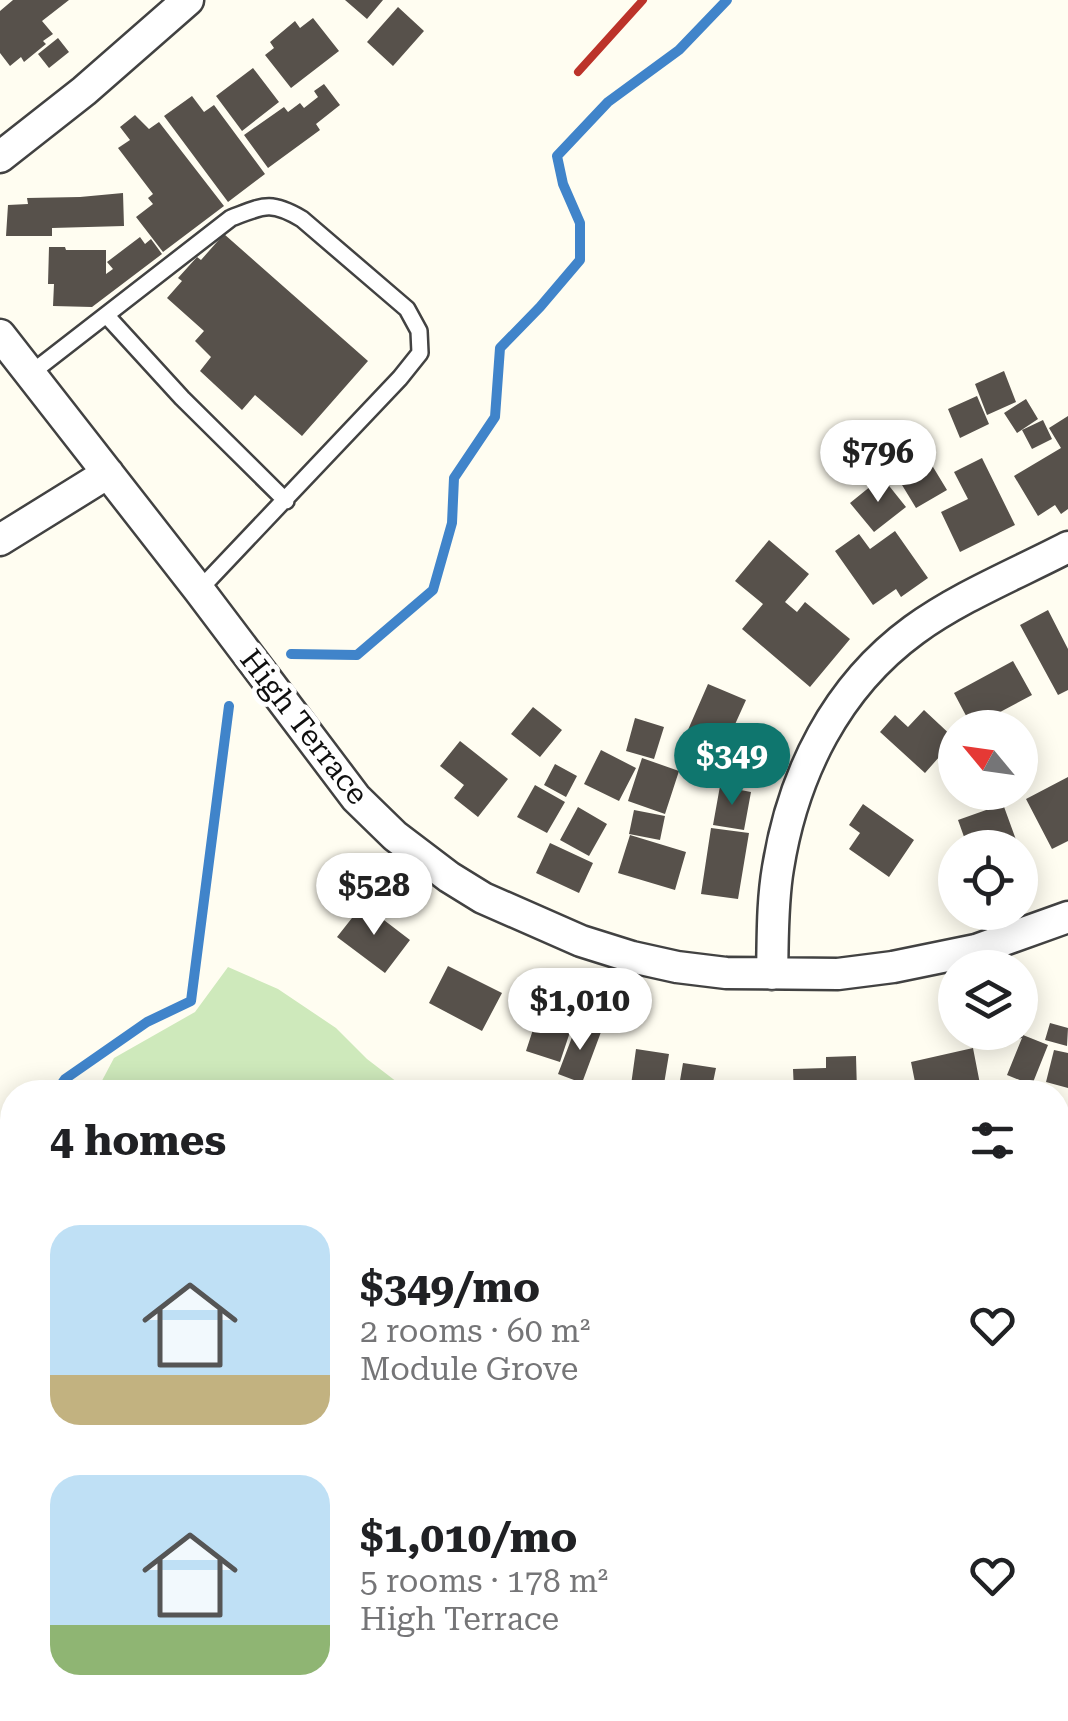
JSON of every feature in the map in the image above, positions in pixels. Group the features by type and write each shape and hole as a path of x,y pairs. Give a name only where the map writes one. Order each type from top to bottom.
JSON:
{"street":[{"path":"0,156 84,91 188,0"},
{"name":"High Terrace","path":"0,336 356,798 395,836 484,898 581,941 632,957 726,973 838,974 893,967 976,950 1068,918"},
{"path":"0,540 108,473"},
{"path":"772,974 778,870 788,816 817,743 848,692 881,656 917,627 1068,547"}],"lane":[{"path":"30,374 231,218 264,206 284,208 302,219 406,310 419,331 420,353 199,590"},
{"path":"107,316 182,398 286,501"}],"green space":[{"path":"228,967 278,989 336,1028 394,1080 102,1080 114,1058 195,1012"}],"building":[{"path":"13,0 69,0 42,21 53,34 43,41 46,44 24,62 21,57 10,66 0,53 0,11"},
{"path":"345,0 383,0 367,19"},
{"path":"398,7 424,31 393,66 367,42"},
{"path":"313,18 339,51 291,88 265,55 274,48 270,42 295,21 300,28"},
{"path":"58,38 69,52 49,68 38,54"},
{"path":"253,68 279,102 242,131 216,96"},
{"path":"324,84 340,105 316,124 320,130 268,168 244,135 284,107 288,112 300,103 304,108 318,97 314,91"},
{"path":"192,96 204,112 214,105 265,174 228,202 164,116"},
{"path":"135,115 149,129 159,122 224,206 163,252 136,217 153,204 148,198 153,194 118,148 130,140 120,127"},
{"path":"123,193 124,226 52,228 52,236 6,236 8,205 28,204 27,198"},
{"path":"224,234 368,361 302,436 255,395 242,410 200,371 211,357 195,341 204,331 167,298 182,281 178,278"},
{"path":"140,237 145,244 151,239 162,254 92,307 53,306 54,284 48,284 49,247 106,250 106,274 113,269 107,262"},
{"path":"1004,371 1016,402 987,415 975,384"},
{"path":"977,396 989,424 960,438 948,409"},
{"path":"1026,399 1038,419 1017,433 1004,413"},
{"path":"1068,416 1068,509 1061,514 1055,505 1038,516 1014,476 1061,448 1049,428"},
{"path":"1043,420 1052,439 1032,449 1022,430"},
{"path":"982,458 1015,525 960,552 941,512 968,499 954,472"},
{"path":"930,462 947,490 916,508 899,480"},
{"path":"882,477 906,507 874,532 850,503"},
{"path":"895,531 928,578 901,597 896,589 873,605 835,551 859,534 870,549"},
{"path":"769,540 809,574 785,602 797,612 805,602 850,639 810,687 742,629 763,604 735,581"},
{"path":"1048,610 1068,649 1068,690 1058,695 1020,625"},
{"path":"1013,661 1032,695 1004,710 963,710 954,693"},
{"path":"708,684 746,700 732,731 776,750 764,776 758,773 756,777 710,757 713,752 684,739"},
{"path":"533,707 562,730 540,757 511,734"},
{"path":"924,710 938,723 938,758 925,773 880,732 895,715 908,727"},
{"path":"635,718 664,727 654,759 626,751"},
{"path":"460,741 508,779 478,817 454,798 464,785 440,766"},
{"path":"601,750 636,768 619,801 584,784"},
{"path":"642,758 679,771 665,814 628,801"},
{"path":"555,764 577,776 566,797 544,785"},
{"path":"1068,777 1068,841 1052,849 1032,810 1038,810 1038,793"},
{"path":"535,785 565,802 547,833 517,817"},
{"path":"720,786 751,792 744,830 713,825"},
{"path":"863,804 914,840 889,877 849,849 860,833 849,825"},
{"path":"578,807 607,824 589,856 560,840"},
{"path":"634,810 665,816 660,840 629,834"},
{"path":"986,810 1005,810 1012,830 962,830 958,820"},
{"path":"711,828 749,833 738,899 701,894"},
{"path":"630,835 686,852 675,890 618,873"},
{"path":"550,843 593,863 579,893 536,873"},
{"path":"363,904 410,940 385,973 337,937"},
{"path":"448,966 502,993 482,1031 429,1003"},
{"path":"543,999 577,1011 560,1062 526,1051"},
{"path":"1050,1023 1068,1028 1067,1046 1045,1040"},
{"path":"577,1024 601,1032 583,1080 558,1074"},
{"path":"1038,1041 1048,1045 1034,1080 1007,1075 1017,1050 1038,1050"},
{"path":"636,1049 669,1054 665,1080 632,1080"},
{"path":"973,1050 979,1080 915,1080 911,1062"},
{"path":"1054,1050 1068,1053 1068,1080 1046,1080"},
{"path":"856,1056 857,1080 793,1080 793,1069 826,1068 826,1057"},
{"path":"683,1063 716,1068 714,1080 680,1080"}],"waterway":[{"path":"291,654 357,655 433,590 452,523 454,478 495,417 500,348 580,260 580,223 563,184 557,156 608,102 679,50 727,0"},
{"path":"64,1080 147,1022 191,1001 229,706"}],"railway":[{"path":"578,72 643,0"}]}
